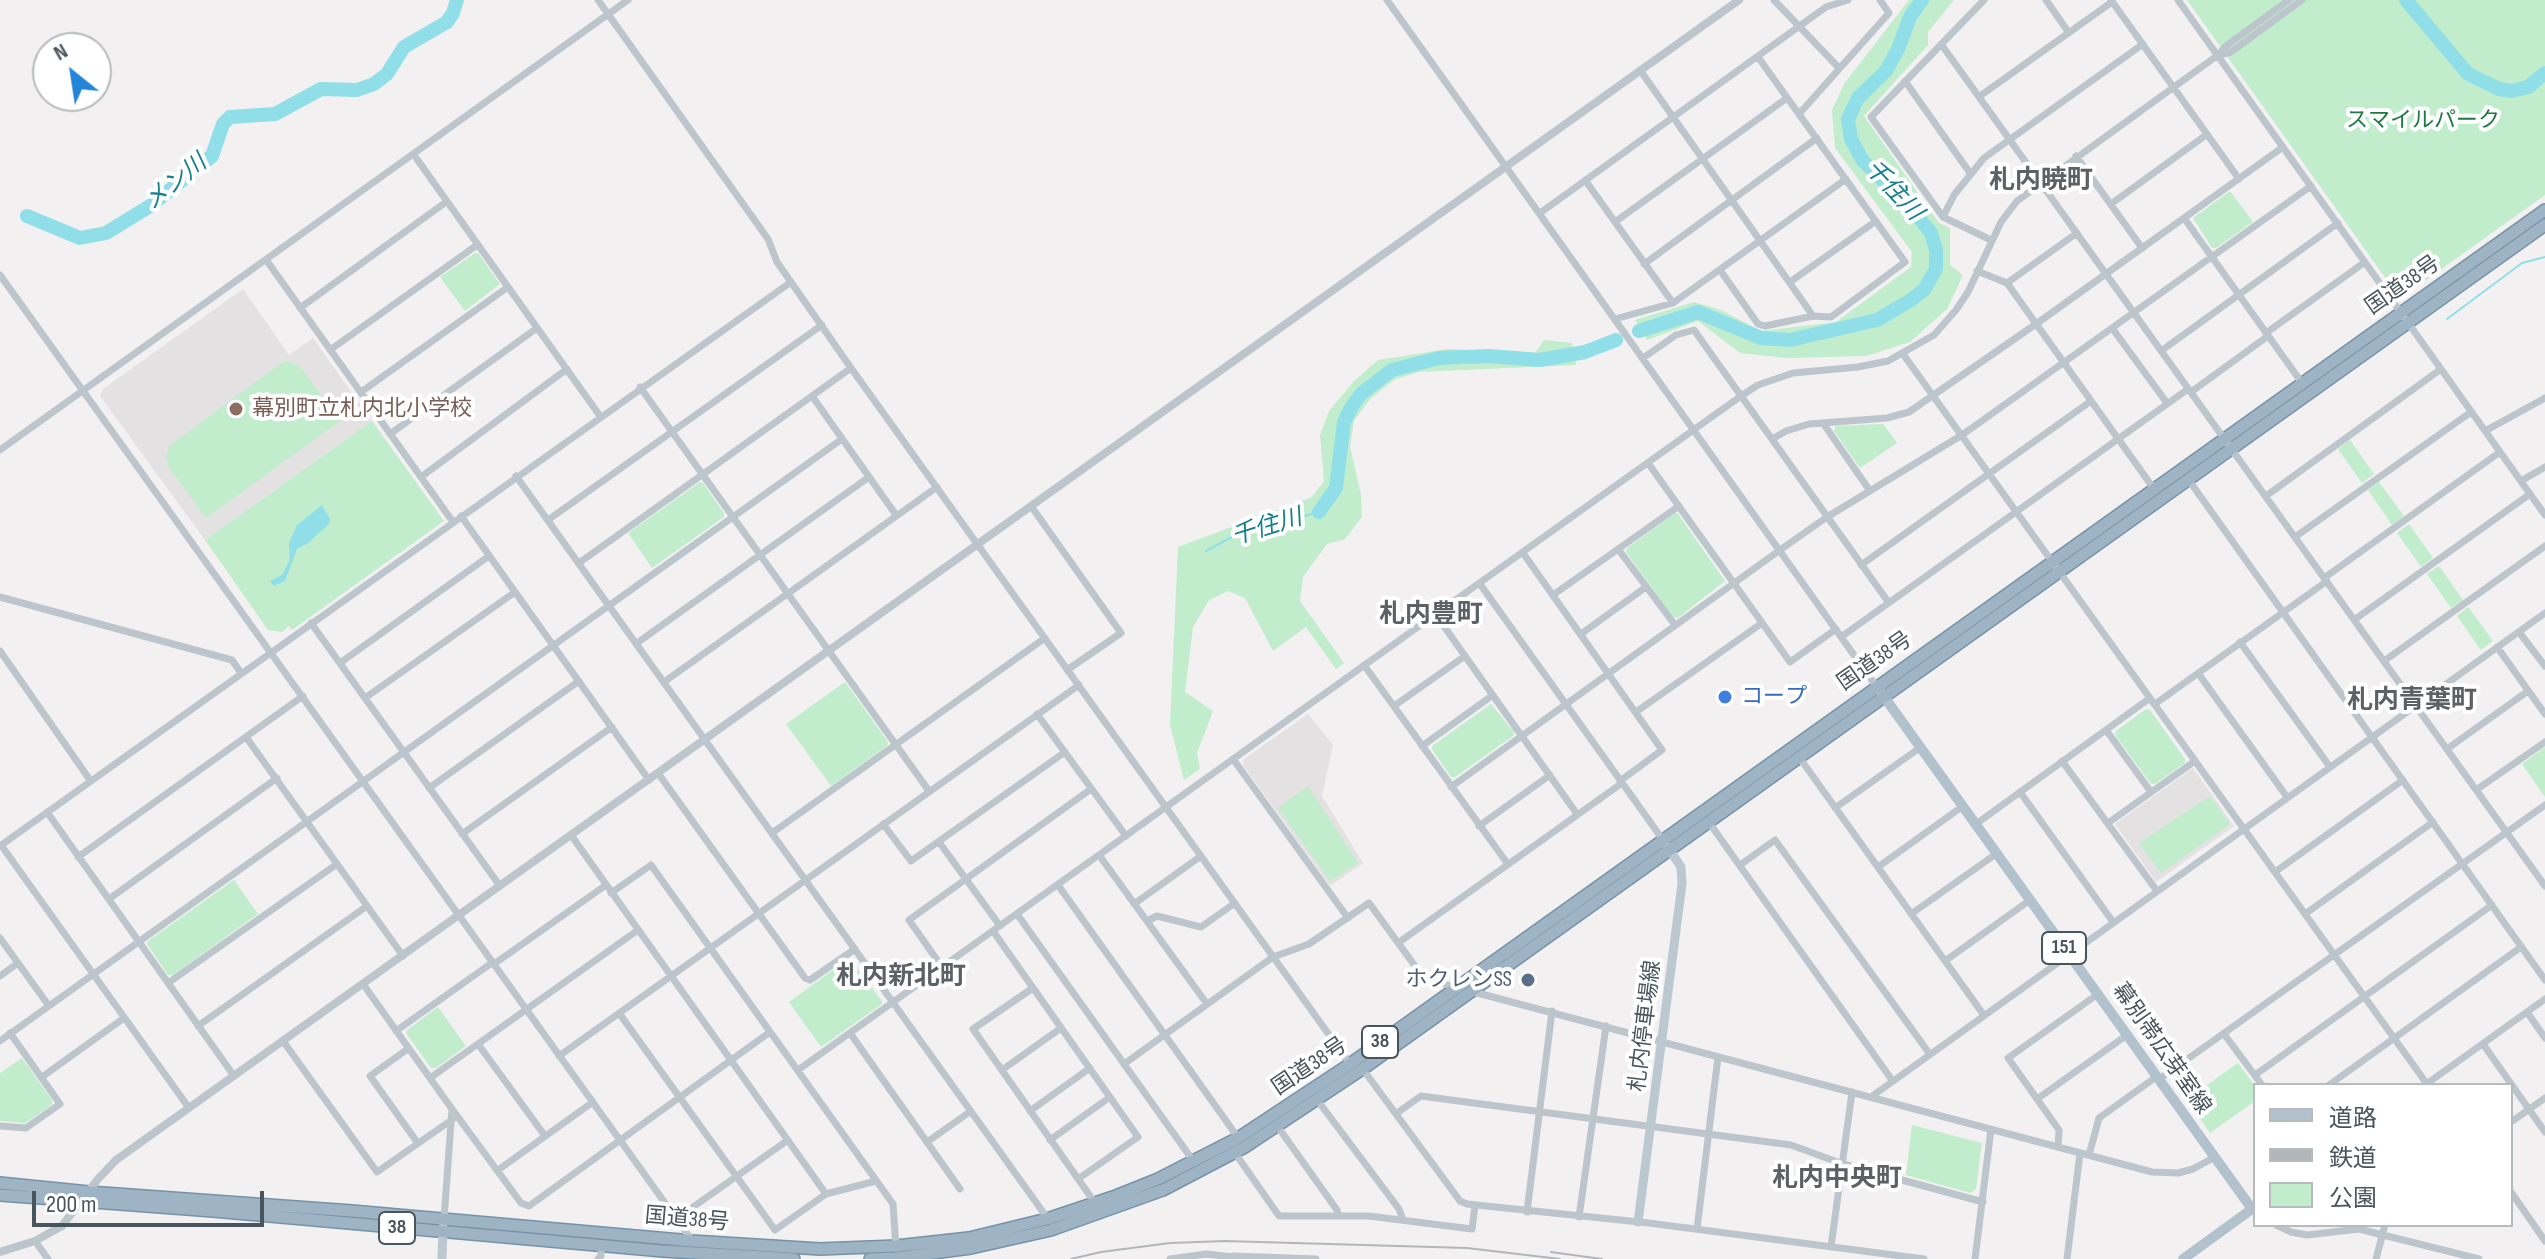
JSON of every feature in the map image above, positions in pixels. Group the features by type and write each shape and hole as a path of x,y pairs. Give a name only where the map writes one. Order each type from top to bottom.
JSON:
{"highway":[{"name":"国道38号","path":"870,1259 1049,1224 1163,1190 1278,1127 1472,991 1876,686 2154,489 2228,443 2405,317 2545,210"},
{"name":"国道38号","path":"1705,817 1799,757 2188,479 2302,383 2545,225"},
{"name":"国道38号","path":"1049,1224 1194,1162 1240,1146 1457,988 1666,845"},
{"name":"国道38号","path":"0,1183 443,1226 601,1250 794,1259"},
{"name":"国道38号","path":"0,1195 443,1226"},
{"name":"国道38号","path":"601,1250 692,1241 896,1252"}],"main road":[{"name":"幕別帯広芽室線","path":"1876,686 2213,1158 2253,1208"},
{"name":"札内停車場線","path":"1638,1222 1682,884 1681,867 1666,845"},
{"name":"幕別帯広芽室線","path":"2183,1259 2253,1210"},
{"path":"442,1259 443,1226"}],"street":[{"path":"598,0 768,239 777,262 851,368 1067,670 1350,1064 1364,1068 1460,1201 1475,1206 1638,1222 1924,1259"},
{"path":"0,450 628,0"},
{"path":"1387,0 1876,686"},
{"path":"0,1252 35,1241 62,1226 116,1160 1739,0"},
{"path":"1774,0 1839,68"},
{"path":"1540,213 1826,7 1848,0"},
{"path":"1799,114 1889,13 1880,0"},
{"path":"1984,0 1871,117 1943,217 1991,240"},
{"path":"2046,0 2069,33"},
{"path":"2178,0 2545,515"},
{"path":"798,1070 1741,396 1762,383 1793,373 1888,361 1934,335 1968,292 1991,240 2009,209 2040,182 2218,55 2289,0"},
{"path":"2218,55 2231,52 2302,0"},
{"path":"1980,96 2112,1 2239,179"},
{"path":"1941,44 2545,886"},
{"path":"1943,217 1954,195 1984,158 2143,44"},
{"path":"1720,270 1758,324 1765,326 1813,316 1831,317 1905,262 1758,57"},
{"path":"1640,70 1813,316"},
{"path":"1905,81 1970,173"},
{"path":"1615,222 1787,98"},
{"path":"2111,204 2206,135"},
{"path":"1644,264 1817,138"},
{"path":"1772,439 1797,427 1887,418 1909,412 2283,147"},
{"path":"414,155 600,416"},
{"path":"2076,156 2142,248"},
{"path":"1615,319 1673,303 1846,179"},
{"path":"1585,180 1673,303"},
{"path":"1451,787 1827,517 1962,435 2311,186"},
{"path":"300,308 446,202"},
{"path":"2184,218 2302,383"},
{"path":"1790,282 1876,221"},
{"path":"2161,351 2338,223"},
{"path":"2007,283 2077,233"},
{"path":"330,350 477,245"},
{"path":"267,261 453,522"},
{"path":"1648,463 1790,662 1889,603 2365,262"},
{"path":"1977,271 2007,283 2154,489"},
{"path":"0,275 704,1256"},
{"path":"189,1108 0,845 791,282"},
{"path":"361,392 508,287"},
{"path":"548,520 822,325"},
{"path":"390,434 537,328"},
{"path":"2112,328 2167,403"},
{"path":"1643,358 1676,335 1694,330 1889,603"},
{"path":"1903,354 2425,1083"},
{"path":"579,563 851,368"},
{"path":"421,477 567,369"},
{"path":"2266,496 2441,369"},
{"path":"640,387 929,791"},
{"path":"812,396 896,515"},
{"path":"2485,431 2545,398"},
{"path":"1861,565 2091,401"},
{"path":"2295,537 2471,412"},
{"path":"1823,423 1870,491"},
{"path":"0,1041 842,439"},
{"path":"1976,824 2106,730 2198,673 2500,452"},
{"path":"2521,481 2545,467"},
{"path":"516,476 1049,1224"},
{"path":"637,643 869,477"},
{"path":"2188,479 2545,980"},
{"path":"664,682 937,487"},
{"path":"2354,620 2530,494"},
{"path":"1031,506 1121,633 1067,670"},
{"path":"1553,595 1679,506"},
{"path":"461,516 649,780"},
{"path":"2384,661 2545,546"},
{"path":"1618,549 1675,625"},
{"path":"1398,943 1662,750 1523,553"},
{"path":"340,663 489,556"},
{"path":"1480,584 1666,845"},
{"path":"1581,634 1646,587"},
{"path":"365,698 515,592"},
{"path":"0,597 232,660 241,673"},
{"path":"1871,1097 2545,613"},
{"path":"1436,615 1577,814"},
{"path":"311,623 500,886"},
{"path":"1636,712 1762,623"},
{"path":"2519,632 2545,666"},
{"path":"772,833 1045,638"},
{"path":"2240,642 2330,767"},
{"path":"2497,647 2545,714"},
{"path":"0,651 90,780"},
{"path":"1394,706 1465,656"},
{"path":"1364,665 1507,863"},
{"path":"2198,673 2287,797"},
{"path":"429,788 579,681"},
{"path":"559,1056 1079,685"},
{"path":"2447,749 2528,691"},
{"path":"1422,746 1493,695"},
{"path":"78,857 303,696"},
{"path":"1037,714 1126,836"},
{"path":"462,834 612,727"},
{"path":"2106,730 2151,792"},
{"path":"246,737 403,956"},
{"path":"2476,790 2545,742"},
{"path":"1835,808 1921,747"},
{"path":"883,824 911,861 1065,752"},
{"path":"1799,757 1983,1014"},
{"path":"1233,759 1348,918"},
{"path":"2062,761 2157,891"},
{"path":"2108,823 2195,761"},
{"path":"658,773 805,978 810,980 855,949"},
{"path":"1479,826 1550,775"},
{"path":"109,899 277,778"},
{"path":"2275,872 2403,780"},
{"path":"942,967 909,920 1091,789"},
{"path":"2020,792 2113,922"},
{"path":"2067,1259 2084,1154 2099,1118 2224,1034 2545,805"},
{"path":"1878,867 1963,806"},
{"path":"47,812 234,1076"},
{"path":"1705,817 1892,1080"},
{"path":"2305,914 2433,822"},
{"path":"571,835 826,1194"},
{"path":"1740,865 1775,840 1929,1053"},
{"path":"939,842 1033,988 1138,1137 1078,1179"},
{"path":"1911,914 1996,854"},
{"path":"1099,855 1207,1004"},
{"path":"1134,904 1201,856"},
{"path":"168,983 337,864"},
{"path":"611,893 651,865 893,1204 896,1252"},
{"path":"2536,873 2545,867"},
{"path":"396,1031 606,885"},
{"path":"1058,885 1165,1034 1240,1146 1279,1216 1403,1220 1472,1229 1475,1206"},
{"path":"1945,961 2030,900"},
{"path":"1147,921 1157,916 1201,927 1235,903"},
{"path":"1124,1064 1273,957 1309,944 1369,903 1423,977 1457,988 2166,1174 2193,1169 2213,1158"},
{"path":"2255,1075 2492,905"},
{"path":"198,1026 367,906"},
{"path":"1017,914 1194,1162"},
{"path":"430,1078 638,930"},
{"path":"0,938 49,1006"},
{"path":"2332,1083 2521,947"},
{"path":"0,976 18,963"},
{"path":"363,984 521,1203 529,1206 770,1032"},
{"path":"1033,988 973,1029 1095,1203"},
{"path":"2058,1147 2059,1130 2008,1058 2098,994"},
{"path":"2427,1083 2545,999"},
{"path":"1527,1212 1552,1011"},
{"path":"2527,1012 2545,1038"},
{"path":"619,1013 775,1230 826,1194 876,1181"},
{"path":"42,1077 124,1018"},
{"path":"1579,1217 1606,1026"},
{"path":"1002,1070 1061,1028"},
{"path":"0,1126 26,1128 60,1104 10,1033"},
{"path":"850,1033 960,1189"},
{"path":"2224,1034 2261,1083"},
{"path":"2037,1099 2127,1035"},
{"path":"283,1041 377,1172 453,1119"},
{"path":"478,1044 545,1136"},
{"path":"2483,1044 2510,1083"},
{"path":"409,1048 370,1076 417,1142"},
{"path":"1697,1229 1718,1057"},
{"path":"1030,1111 1090,1068"},
{"path":"2513,1087 2545,1132"},
{"path":"1831,1247 1852,1092"},
{"path":"1397,1113 1421,1096 1791,1145 1843,1164 1983,1202"},
{"path":"1050,1140 1110,1097"},
{"path":"2513,1121 2545,1098"},
{"path":"1318,1101 1399,1209 1403,1220"},
{"path":"498,1170 593,1102"},
{"path":"443,1226 452,1109"},
{"path":"927,1142 971,1111"},
{"path":"1278,1127 1337,1210 1338,1216"},
{"path":"1975,1259 1991,1129"},
{"path":"676,1219 788,1140"},
{"path":"2513,1195 2545,1241"},
{"path":"2280,1227 2307,1235 2350,1229 2384,1229 2432,1247 2479,1259"},
{"path":"2376,1259 2384,1229"},
{"path":"35,1241 48,1259"},
{"path":"2429,1259 2432,1247"},
{"path":"1170,1259 1206,1254 1316,1259"}],"shaded area":[{"name":"幕別町立札内北小学校","path":"243,289 289,355 313,338 372,421 205,540 100,396 103,389"},
{"path":"1308,714 1333,745 1322,796 1363,863 1330,886 1243,765 1244,759"},
{"path":"2193,768 2234,826 2156,882 2115,824"}],"green space":[{"path":"1909,0 1954,0 1928,32 1928,45 1864,116 1939,223 1950,228 1950,265 1963,275 1947,309 1910,342 1866,356 1788,358 1740,353 1698,321 1647,340 1635,320 1694,302 1721,310 1761,331 1836,322 1911,267 1912,252 1835,148 1832,110 1844,84"},
{"name":"スマイルパーク","path":"2187,0 2545,0 2545,195 2412,290 2394,290"},
{"path":"2230,191 2253,222 2212,248 2193,218"},
{"path":"475,253 500,284 465,311 440,277"},
{"path":"1544,340 1572,343 1576,365 1418,372 1394,380 1370,399 1354,421 1350,447 1361,495 1362,517 1345,539 1327,544 1303,577 1300,601 1344,663 1336,669 1306,627 1273,651 1245,598 1228,591 1209,600 1193,627 1185,692 1213,711 1197,753 1200,769 1184,780 1170,725 1178,547 1312,497 1324,481 1320,435 1329,411 1354,381 1378,360 1448,349 1535,353"},
{"path":"284,361 299,365 340,421 206,518 170,469 166,458 169,446"},
{"path":"372,421 444,521 292,630 289,626 282,632 268,630 205,540"},
{"path":"1883,424 1897,443 1860,468 1834,431 1836,426"},
{"path":"2350,440 2374,474 2362,483 2338,449"},
{"path":"700,482 724,517 652,568 628,533"},
{"path":"2379,482 2404,516 2392,525 2368,490"},
{"path":"1675,513 1725,581 1678,618 1673,617 1626,552 1627,548"},
{"path":"2409,524 2433,558 2421,567 2397,533"},
{"path":"2439,566 2463,600 2451,608 2427,574"},
{"path":"2468,607 2493,641 2481,650 2457,616"},
{"path":"845,682 888,742 887,746 831,786 786,724"},
{"path":"1491,704 1514,732 1513,736 1451,777 1432,746"},
{"path":"2146,709 2150,710 2185,759 2185,763 2155,784 2151,784 2115,735 2116,731"},
{"path":"2545,747 2545,797 2522,764"},
{"path":"1308,786 1358,863 1330,881 1278,808"},
{"path":"2210,796 2230,824 2161,873 2139,843"},
{"path":"234,880 258,914 173,975 168,975 148,941"},
{"path":"849,958 882,1004 821,1047 789,1002"},
{"path":"438,1007 466,1046 436,1068 431,1068 406,1033"},
{"path":"22,1058 52,1100 52,1105 25,1123 0,1121 0,1073"},
{"path":"2238,1063 2253,1083 2253,1102 2210,1133 2186,1100"},
{"path":"1912,1125 1982,1143 1976,1189 1970,1193 1906,1175"}],"water":[{"path":"322,505 330,519 329,524 297,549 285,581 274,586 270,581 282,575 290,560 289,543 297,525"}],"waterway":[{"name":"メン川","path":"27,216 80,238 106,233 150,206 212,156 223,124 230,117 275,114 321,89 357,90 374,84 387,74 404,47 447,22 457,0"},
{"name":"千住川","path":"1639,331 1698,312 1761,338 1790,340 1877,320 1924,290 1936,269 1936,250 1931,233 1909,205 1863,161 1851,139 1848,119 1858,98 1886,71 1910,17 1922,0"},
{"name":"千住川","path":"2406,0 2468,74 2499,89 2512,91 2528,87 2545,73"},
{"path":"2447,319 2522,263 2545,257"},
{"name":"千住川","path":"1319,512 1336,488 1344,422 1352,406 1362,393 1392,370 1439,358 1489,356 1540,360 1585,352 1616,340"},
{"name":"千住川","path":"1206,551 1239,533 1319,512"}],"railway":[{"path":"1071,1259 1170,1243 1225,1241 1467,1248 1560,1259"},
{"path":"1551,1252 1602,1259"}],"place":[{"name":"幕別町立札内北小学校","path":"236,409"},
{"name":"コープ","path":"1725,697"},
{"name":"ホクレンSS","path":"1528,980"}],"district":[{"name":"札内暁町","path":"2041,181"},
{"name":"札内豊町","path":"1431,615"},
{"name":"札内青葉町","path":"2412,701"},
{"name":"札内新北町","path":"901,977"},
{"name":"札内中央町","path":"1837,1179"}]}
